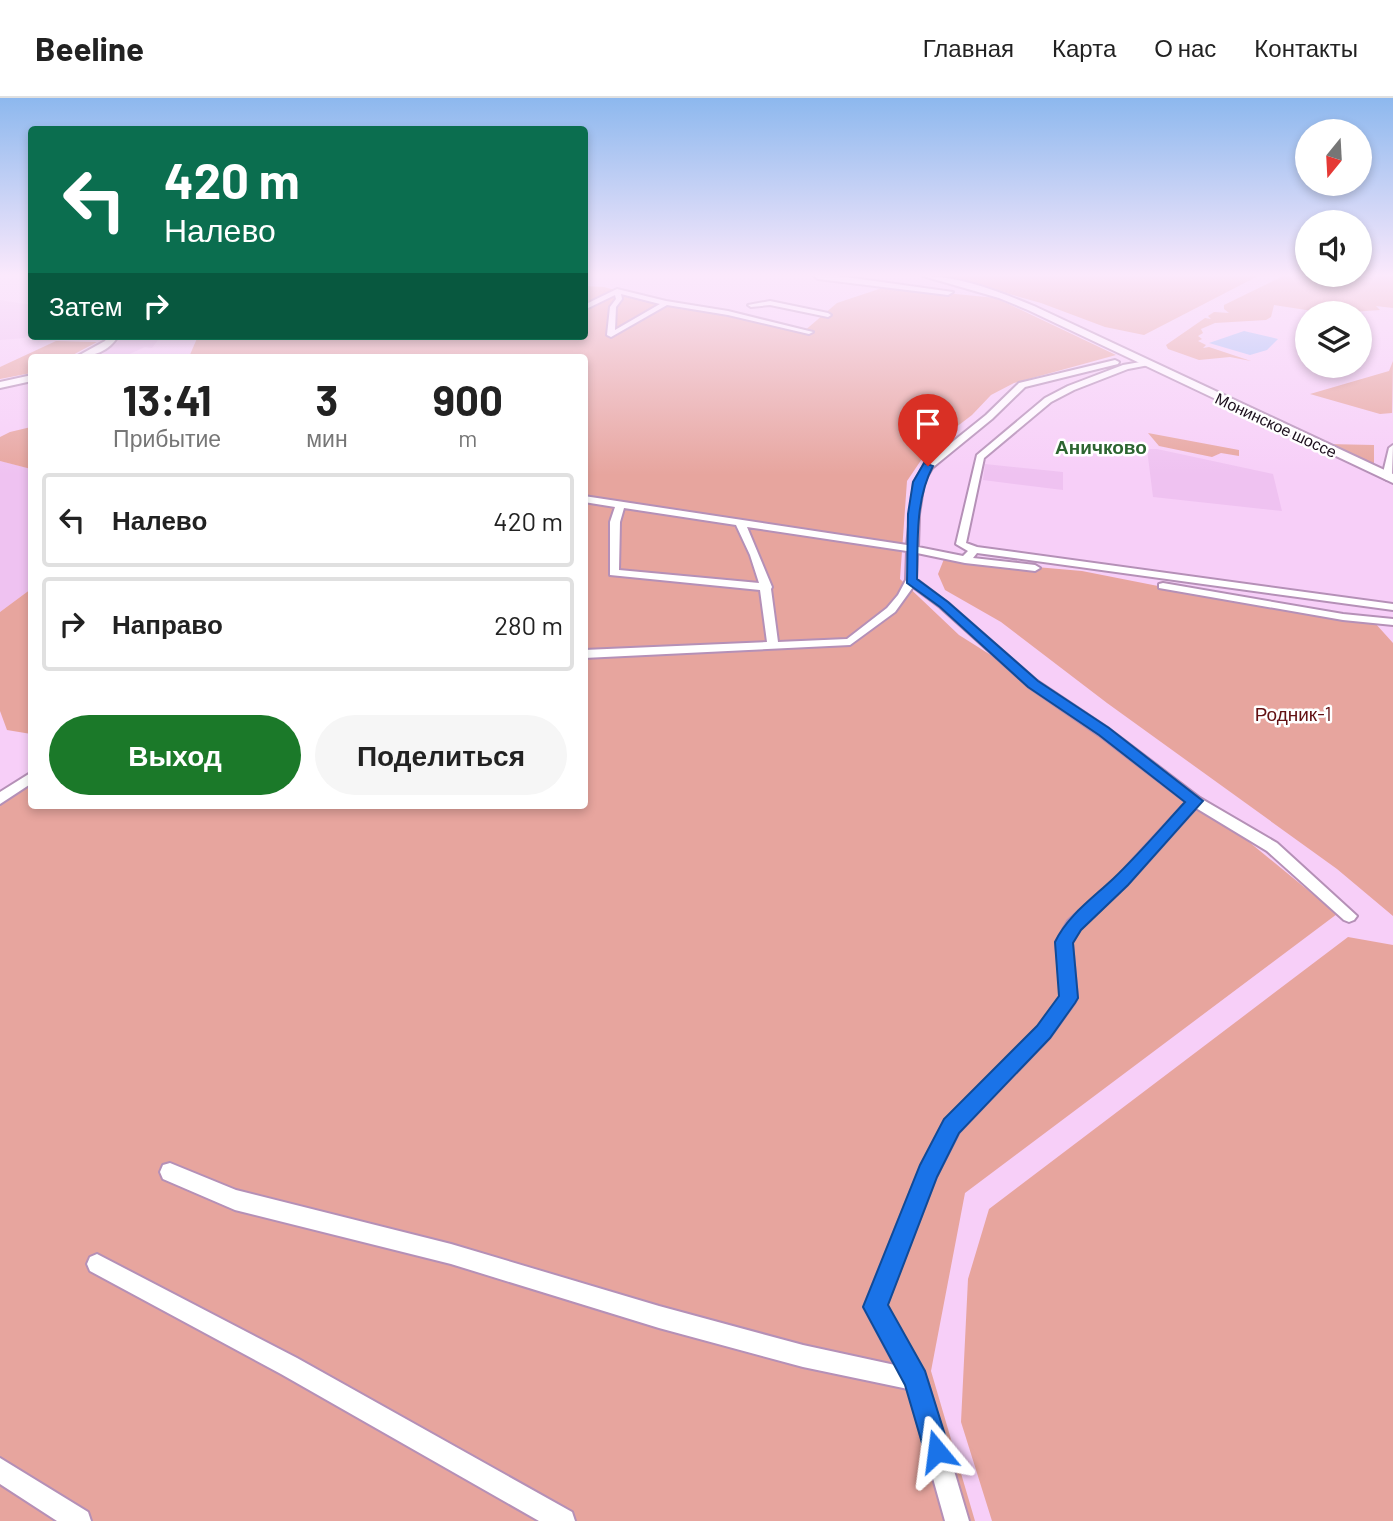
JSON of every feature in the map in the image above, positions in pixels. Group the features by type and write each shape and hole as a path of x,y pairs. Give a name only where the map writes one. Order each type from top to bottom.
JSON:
{"main road":[{"path":"87,354 109,342"},
{"name":"Монинское шоссе","path":"1102,342 1390,478"},
{"path":"0,385 28,380"}],"street":[{"path":"588,654 850,642 891,610 908,589 919,482 928,466 989,417 1022,385 1133,357"},
{"path":"1146,363 1106,374 1048,400 980,457 961,544 975,550 1393,607"},
{"path":"1390,478 1393,448"},
{"path":"588,499 912,549 965,560 1060,570 1343,617 1393,622"},
{"path":"621,503 615,522 614,573 767,587"},
{"path":"740,523 758,556 767,587 773,646"},
{"path":"965,560 975,550"},
{"path":"911,580 944,605 1033,684 1104,732 1195,801 1272,847 1349,916"},
{"path":"0,799 28,779"},
{"path":"957,1521 916,1380 875,1307 928,1172 952,1126 1044,1032 1069,998 1064,942 1074,925 1122,881 1195,801"},
{"path":"170,1172 235,1200 452,1254 659,1317 803,1356 916,1380"},
{"path":"97,1264 289,1366 563,1521"},
{"path":"0,1470 79,1521"}],"shaded area":[{"path":"117,342 156,342 152,348 145,347 130,354 101,353"},
{"path":"1147,449 1273,474 1282,511 1153,497"},
{"path":"0,461 28,468 28,591 0,612"},
{"path":"985,464 1063,472 1063,490 983,480"}],"green space":[{"path":"53,342 96,342 75,354 28,354"},
{"path":"195,342 1089,342 1116,355 1014,383 991,395 972,415 930,447 907,481 900,579 959,635 1125,740 1337,914 965,1193 931,1371 975,1521 0,1521 0,805 28,783 28,809 588,809 588,354 190,354"},
{"path":"1170,342 1201,342 1206,345 1203,348 1209,347 1251,361 1230,357 1199,360 1168,349 1166,345"},
{"path":"28,354 28,374 0,379 0,367"},
{"path":"1393,361 1392,413 1380,414 1310,394 1372,378 1389,371"},
{"path":"28,428 28,468 0,461 0,437"},
{"path":"1148,433 1239,450 1239,456 1221,453 1212,457 1159,446"},
{"path":"1327,444 1374,445 1374,464 1368,463"},
{"name":"Родник-1","path":"944,559 1082,571 1275,609 1375,623 1393,643 1393,916 1337,869 1107,703 1001,622 945,590 938,574"},
{"path":"28,591 28,734 7,730 0,711 0,612"},
{"path":"1348,937 1393,945 1393,1521 992,1521 961,1422 968,1279 989,1209"}],"water":[{"path":"1275,342 1267,350 1250,355 1209,343"}],"district":[{"name":"Аничково","path":"1101,447"}],"route":[{"path":"928,466 919,482 914,514 912,558 909,564 911,580 944,605 1033,684 1104,732 1195,801 1122,881 1074,925 1064,942 1069,998 1044,1032 952,1126 928,1172 875,1307 916,1380 937,1451"}]}
